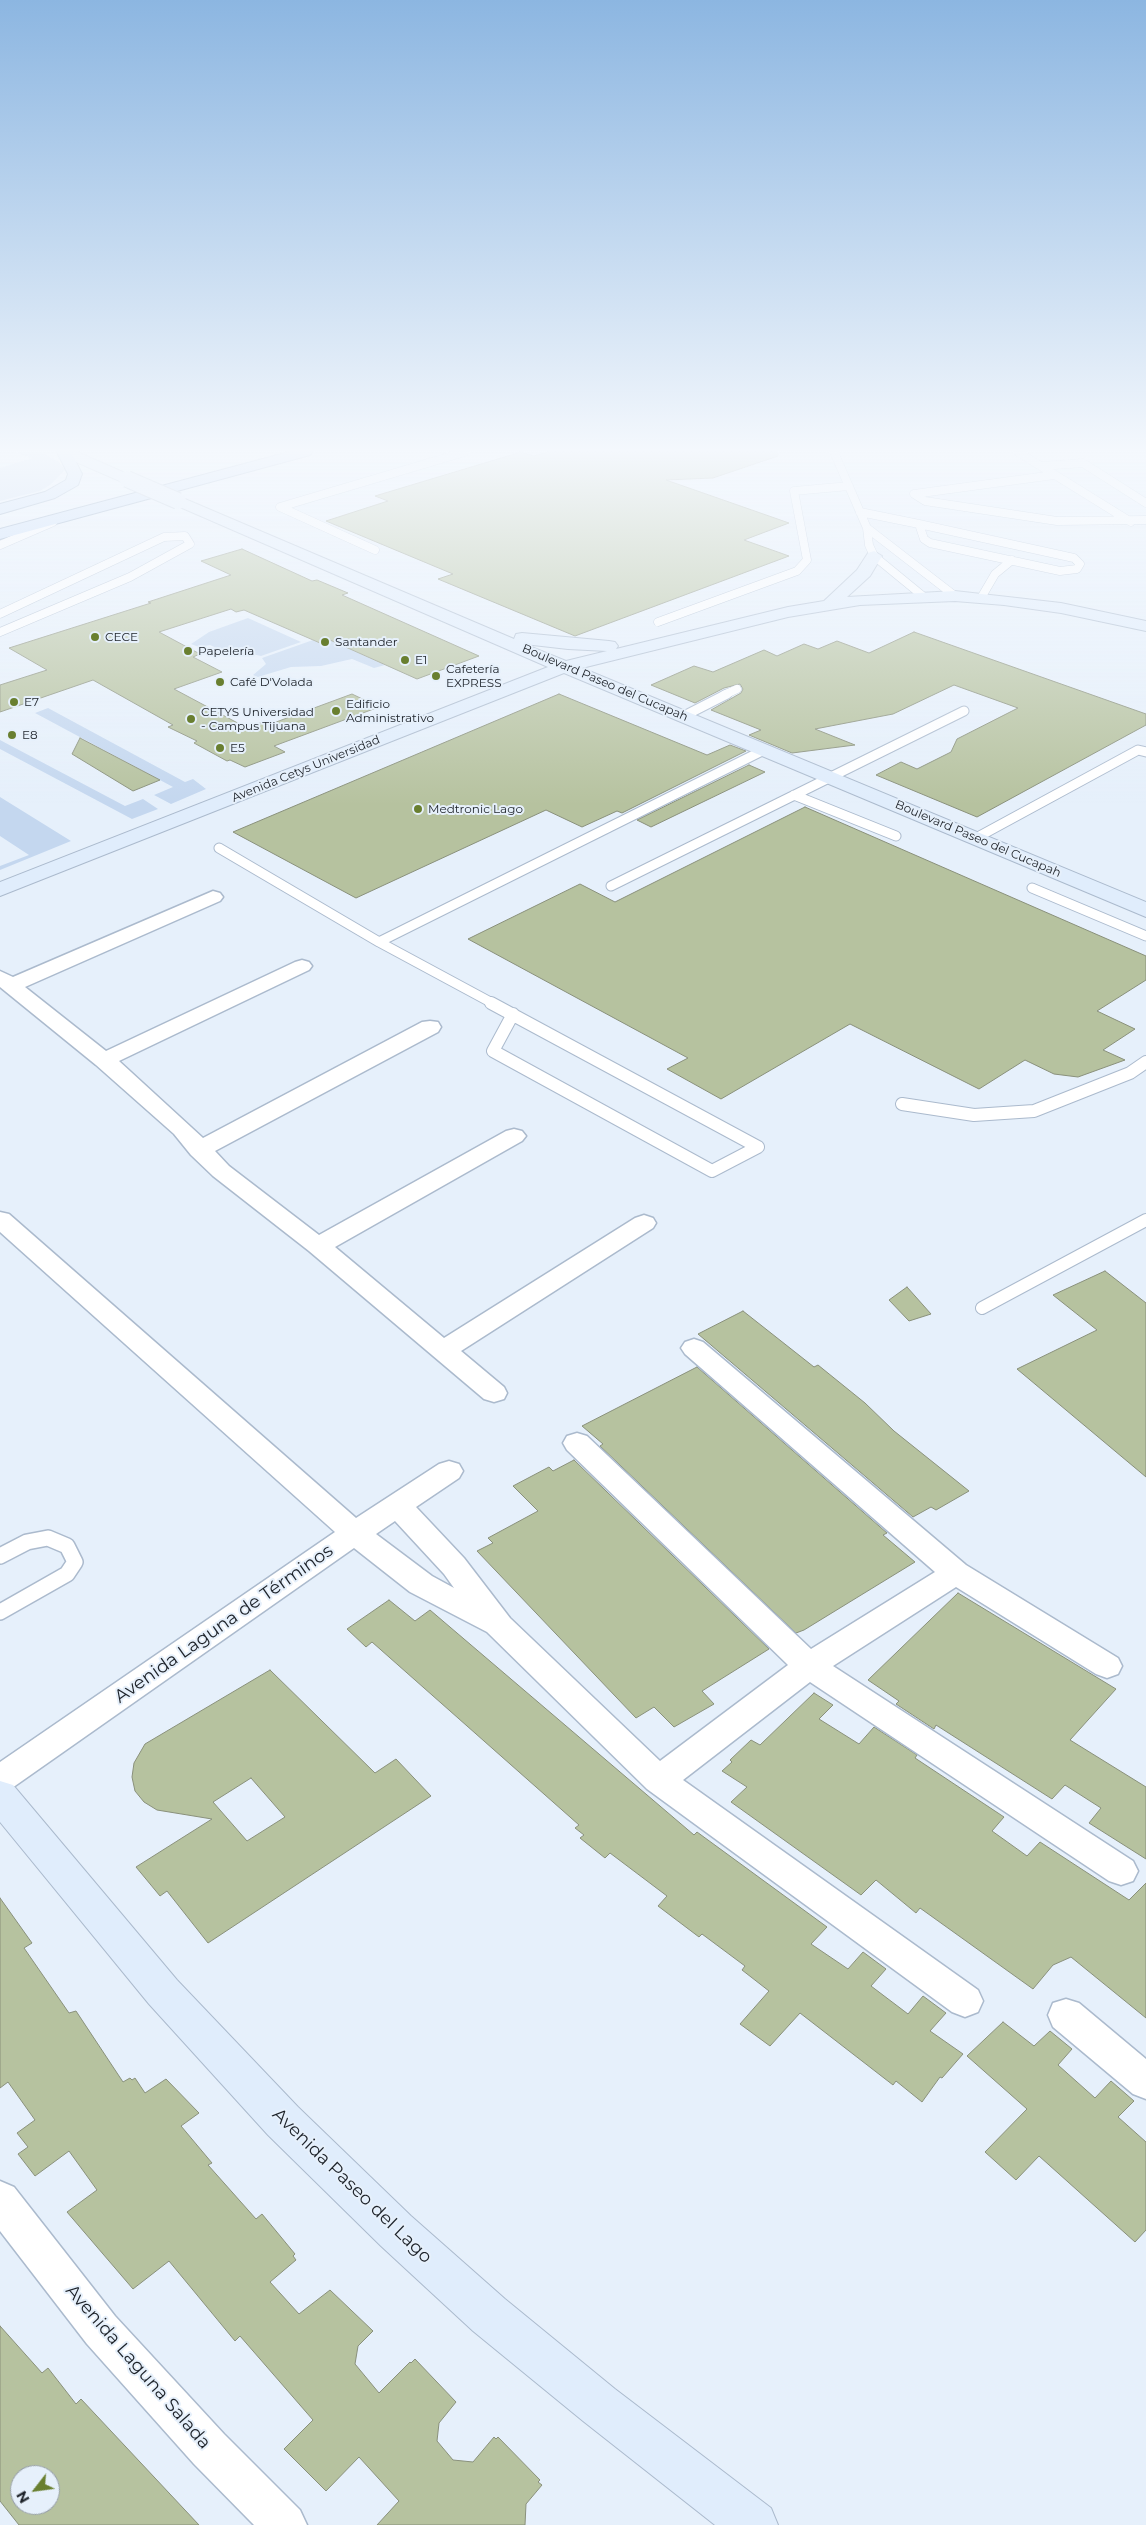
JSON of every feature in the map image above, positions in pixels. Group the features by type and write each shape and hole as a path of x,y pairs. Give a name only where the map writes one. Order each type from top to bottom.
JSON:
{"main road":[{"name":"Boulevard Paseo del Cucapah","path":"340,570 564,667 1146,910"},
{"path":"830,604 866,570"},
{"name":"Avenida Cetys Universidad","path":"0,890 564,667 673,640 830,604 955,596 1061,608 1146,626"},
{"path":"494,635 577,645 653,645"},
{"path":"635,696 628,682 630,671 644,656 673,640"},
{"name":"Avenida Paseo del Lago","path":"0,1796 163,1992 283,2121 396,2231 496,2321 599,2406 754,2525"}],"street":[{"path":"213,897 5,981 104,1060 182,1128 199,1150 221,1171 318,1246 494,1393"},
{"path":"104,1060 302,966"},
{"path":"199,1150 430,1027"},
{"path":"318,1246 514,1136"},
{"path":"0,1219 355,1534 421,1584 499,1626"},
{"path":"444,1350 644,1223"},
{"path":"694,1348 956,1574 1107,1666"},
{"path":"577,1442 809,1666 1121,1871"},
{"name":"Avenida Laguna de Términos","path":"0,1779 396,1505 450,1471"},
{"path":"396,1505 454,1566 499,1626 659,1780 965,2001"},
{"path":"659,1780 809,1666 956,1574"},
{"path":"1066,2015 1146,2082"},
{"name":"Avenida Laguna Salada","path":"0,2200 102,2330 209,2449 285,2525"}],"lane":[{"path":"0,614 94,570"},
{"path":"0,632 90,595 139,570"},
{"path":"658,622 798,570"},
{"path":"891,570 924,597"},
{"path":"921,570 955,596"},
{"path":"981,598 995,574 1000,570"},
{"path":"684,716 737,689"},
{"path":"611,886 964,711"},
{"path":"976,838 1142,751 1146,744"},
{"path":"379,942 764,750"},
{"path":"794,795 896,836"},
{"path":"219,848 379,942 513,1014 758,1147 712,1171 493,1051 513,1014"},
{"path":"1032,888 1146,936"},
{"path":"902,1104 974,1115 1034,1111 1130,1073 1146,1062"},
{"path":"982,1308 1146,1220"},
{"path":"0,1556 27,1542 48,1538 67,1546 75,1562 67,1574 0,1612"}],"shaded area":[{"path":"248,618 301,642 261,656 248,653 233,656 210,645 199,647 191,644 209,632"},
{"path":"313,640 320,643 330,640 385,665 374,668 352,659 321,666 291,667 258,677 253,675 266,664 262,658"},
{"path":"48,708 185,782 193,779 206,789 171,804 154,795 173,787 35,713"},
{"path":"0,740 125,806 143,799 158,809 132,819 0,749"},
{"path":"0,797 71,841 0,870 0,866 29,855 0,836"}],"building":[{"path":"220,570 288,570 312,581 317,580 348,593 342,595 479,656 417,679 330,640 320,643 244,610 236,612 231,609 159,632 200,654 193,657 222,672 174,689 247,728 263,722 268,725 352,694 379,707 274,746 285,752 245,767 230,760 227,761 194,743 197,741 168,727 173,725 93,680 0,712 0,685 47,670 9,648 151,603 148,602 231,575"},
{"path":"443,570 752,570 575,636 438,579 453,574"},
{"path":"914,632 1146,714 1146,725 977,817 876,775 901,762 917,769 951,752 957,739 1018,708 954,685 893,714 815,729 855,745 792,753 749,735 761,730 711,710 741,693 743,689 740,684 724,688 695,703 651,685 694,666 713,672 764,650 777,656 804,644 818,649 837,641 869,653"},
{"name":"Medtronic Lago","path":"559,694 707,755 730,745 746,751 622,813 617,811 582,827 546,810 356,898 233,832"},
{"path":"80,738 160,780 133,791 72,754"},
{"path":"749,765 765,772 651,827 637,820"},
{"path":"805,807 1146,956 1146,980 1097,1011 1135,1029 1103,1050 1125,1060 1078,1077 1054,1074 1025,1060 979,1089 850,1024 721,1099 667,1069 688,1058 468,939 580,884 615,902"},
{"path":"1105,1271 1146,1303 1146,1477 1017,1369 1097,1330 1053,1295"},
{"path":"907,1287 931,1314 909,1321 889,1300"},
{"path":"743,1311 814,1367 818,1365 865,1403 894,1431 969,1491 936,1510 931,1507 913,1517 698,1334"},
{"path":"697,1367 887,1533 883,1535 915,1562 804,1630 796,1633 600,1446 603,1444 582,1426"},
{"path":"574,1460 769,1649 702,1691 714,1704 674,1727 654,1707 636,1718 477,1551 493,1543 488,1538 538,1511 513,1486 549,1467 553,1471"},
{"path":"958,1593 1116,1689 1070,1740 1146,1787 1146,1859 1089,1823 1101,1808 1065,1785 1052,1799 936,1725 934,1729 896,1704 899,1701 868,1680"},
{"path":"389,1600 415,1621 430,1610 694,1835 697,1832 827,1927 811,1944 848,1969 863,1952 886,1969 871,1986 908,2014 923,1996 946,2013 930,2031 963,2054 942,2078 940,2077 922,2102 896,2081 893,2085 800,2013 770,2046 740,2024 769,1991 742,1970 745,1966 702,1934 699,1937 658,1906 667,1896 610,1853 605,1858 580,1838 584,1835 575,1828 579,1825 372,1642 366,1647 347,1629"},
{"path":"270,1670 375,1773 396,1759 431,1796 208,1943 167,1891 160,1896 136,1867 212,1819 157,1810 144,1802 135,1791 132,1777 134,1763 145,1744","holes":["251,1778 285,1817 247,1841 213,1802"]},
{"path":"814,1693 833,1705 819,1719 859,1744 874,1727 917,1755 915,1758 1004,1817 992,1831 1027,1856 1040,1842 1129,1900 1146,1883 1146,2018 1071,1957 1053,1965 1033,1989 920,1908 916,1913 876,1880 861,1895 731,1802 747,1787 722,1771 732,1762 730,1760 751,1740 760,1745"},
{"path":"0,1898 32,1943 24,1948 69,2013 76,2011 123,2082 130,2078 132,2080 135,2078 145,2093 166,2079 199,2113 181,2126 212,2163 208,2165 256,2219 262,2214 295,2254 293,2256 296,2260 270,2282 299,2314 330,2290 373,2331 358,2346 355,2364 379,2393 415,2359 456,2402 439,2423 437,2441 453,2460 473,2462 494,2437 496,2439 498,2437 540,2480 538,2482 542,2485 526,2504 525,2525 377,2525 399,2501 359,2457 326,2491 284,2449 313,2420 240,2336 235,2341 169,2261 133,2289 67,2212 97,2190 69,2151 35,2176 18,2154 28,2147 17,2133 35,2120 8,2082 0,2088"},
{"path":"1003,2022 1034,2046 1050,2031 1072,2049 1058,2065 1095,2098 1111,2081 1134,2101 1118,2117 1146,2142 1146,2230 1135,2242 1039,2156 1016,2180 985,2152 1027,2109 967,2056"},
{"path":"0,2326 42,2373 48,2368 76,2404 81,2399 199,2525 19,2525 11,2515 60,2515 60,2465 10,2465 10,2514 0,2501"}],"place":[{"name":"CECE","path":"95,637"},
{"name":"Santander","path":"325,642"},
{"name":"Papelería","path":"188,651"},
{"name":"E1","path":"405,660"},
{"name":"Cafetería EXPRESS","path":"436,676"},
{"name":"Café D'Volada","path":"220,682"},
{"name":"E7","path":"14,702"},
{"name":"Edificio Administrativo","path":"336,711"},
{"name":"CETYS Universidad - Campus Tijuana","path":"191,719"},
{"name":"E8","path":"12,735"},
{"name":"E5","path":"220,748"},
{"name":"Medtronic Lago","path":"418,809"}]}
